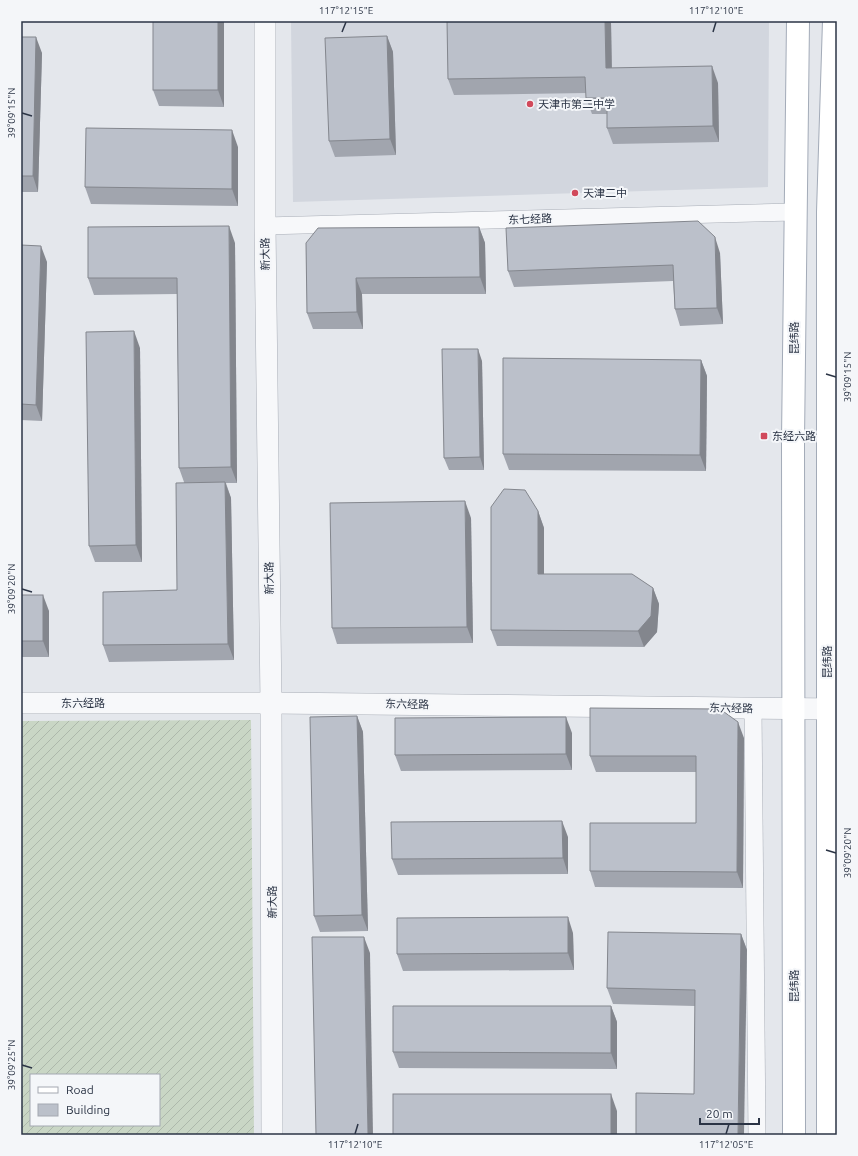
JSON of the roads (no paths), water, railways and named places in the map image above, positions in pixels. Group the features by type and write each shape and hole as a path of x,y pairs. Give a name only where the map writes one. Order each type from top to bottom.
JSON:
{"main road":[{"name":"昆纬路","path":"794,1135 793,709 795,212 798,21"},
{"name":"昆纬路","path":"828,1135 832,709 828,212 834,21"}],"street":[{"name":"新大路","path":"265,21 265,226 271,703 272,1135"},
{"name":"东七经路","path":"265,226 795,212"},
{"name":"东六经路","path":"21,703 271,703 832,709"},
{"path":"753,709 757,1135"}],"place":[{"name":"天津市第二中学","path":"530,104"},
{"name":"天津二中","path":"575,193"},
{"name":"东经六路","path":"764,436"}]}
